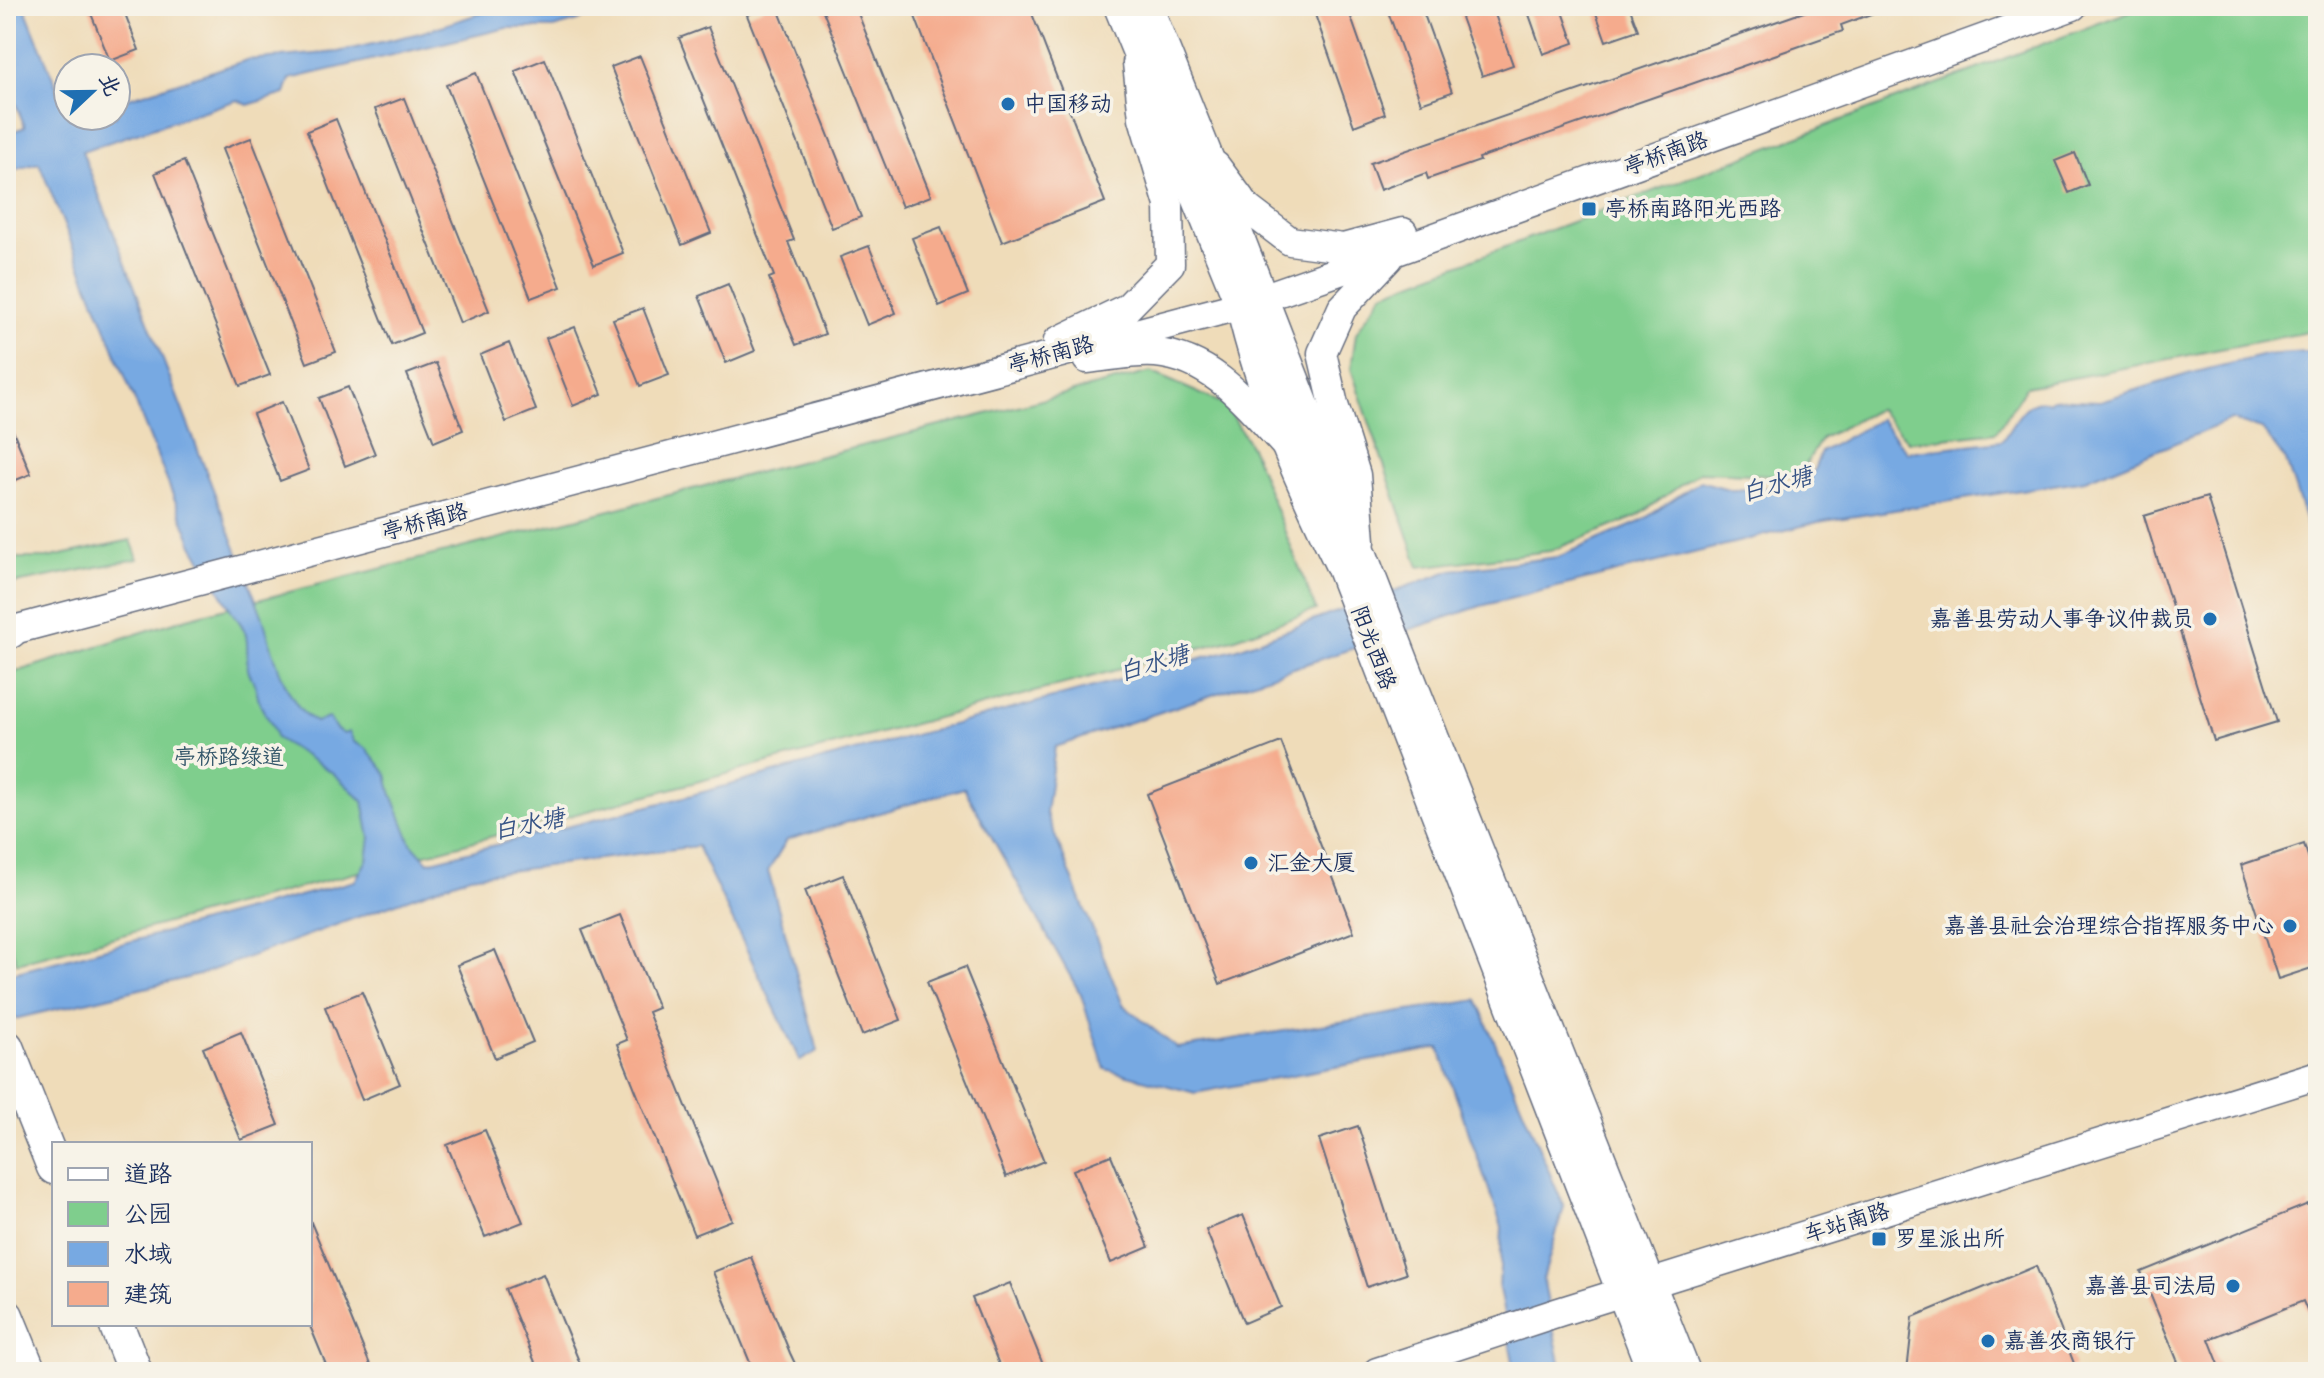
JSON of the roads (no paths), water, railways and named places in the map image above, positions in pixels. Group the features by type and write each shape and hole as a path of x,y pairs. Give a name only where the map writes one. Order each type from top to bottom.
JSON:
{"main road":[{"name":"阳光西路","path":"1120,6 1252,301 1253,356 1306,494 1352,562"},
{"name":"阳光西路","path":"1146,6 1204,149 1252,301 1636,1289"},
{"path":"6,1047 52,1162"},
{"path":"1636,1289 1654,1372"},
{"path":"1636,1289 1684,1372"},
{"path":"6,1316 29,1372"},
{"path":"117,1326 135,1372"}],"street":[{"name":"亭桥南路","path":"7,631 1252,301 2073,6"},
{"path":"995,370 1127,308 1170,264 1169,205 1143,118 1134,42"},
{"path":"1204,149 1248,209 1290,241 1343,248 1401,232 1452,231"},
{"path":"1352,562 1356,475 1334,405 1322,353 1342,308 1394,252"},
{"path":"995,370 1155,353 1195,363 1232,387 1290,451"},
{"name":"车站南路","path":"1377,1372 1559,1312 2318,1075"}],"water":[{"path":"6,6 24,6 52,76 52,132 132,132 132,97 247,60 338,52 420,33 503,6 604,6 578,21 553,28 507,28 290,79 285,94 248,105 237,100 82,151 263,618 288,691 305,714 316,722 329,718 336,729 344,734 349,732 354,742 366,748 387,774 411,843 428,862 677,799 1238,648 1452,570 1558,557 1640,522 1700,481 1732,490 1808,485 1821,452 1880,419 1907,452 2002,441 2021,412 2034,403 2052,399 2100,401 2265,355 2318,351 2318,584 2313,543 2286,461 2262,429 2231,420 2085,480 1818,522 1481,606 1055,747 1046,813 1123,1005 1177,1048 1477,1000 1564,1207 1543,1279 1562,1372 1515,1372 1499,1289 1502,1227 1439,1048 1195,1093 1105,1069 1081,995 964,788 787,840 768,871 818,1051 800,1061 697,846 470,876 199,975 6,1021 6,975 355,881 367,860 370,838 363,801 333,773 276,738 249,671 244,629 193,545 39,163 6,172 6,134 25,127 6,79"}],"place":[{"name":"中国移动","path":"1008,104"},
{"name":"亭桥南路阳光西路","path":"1589,209"},
{"name":"嘉善县劳动人事争议仲裁员","path":"2210,619"},
{"name":"汇金大厦","path":"1251,863"},
{"name":"嘉善县社会治理综合指挥服务中心","path":"2290,926"},
{"name":"罗星派出所","path":"1879,1239"},
{"name":"嘉善县司法局","path":"2233,1286"},
{"name":"嘉善农商银行","path":"1988,1341"}],"water label":[{"name":"白水塘","path":"1777,485"},
{"name":"白水塘","path":"1154,664"},
{"name":"白水塘","path":"529,825"}],"park label":[{"name":"亭桥路绿道","path":"229,757"}]}
